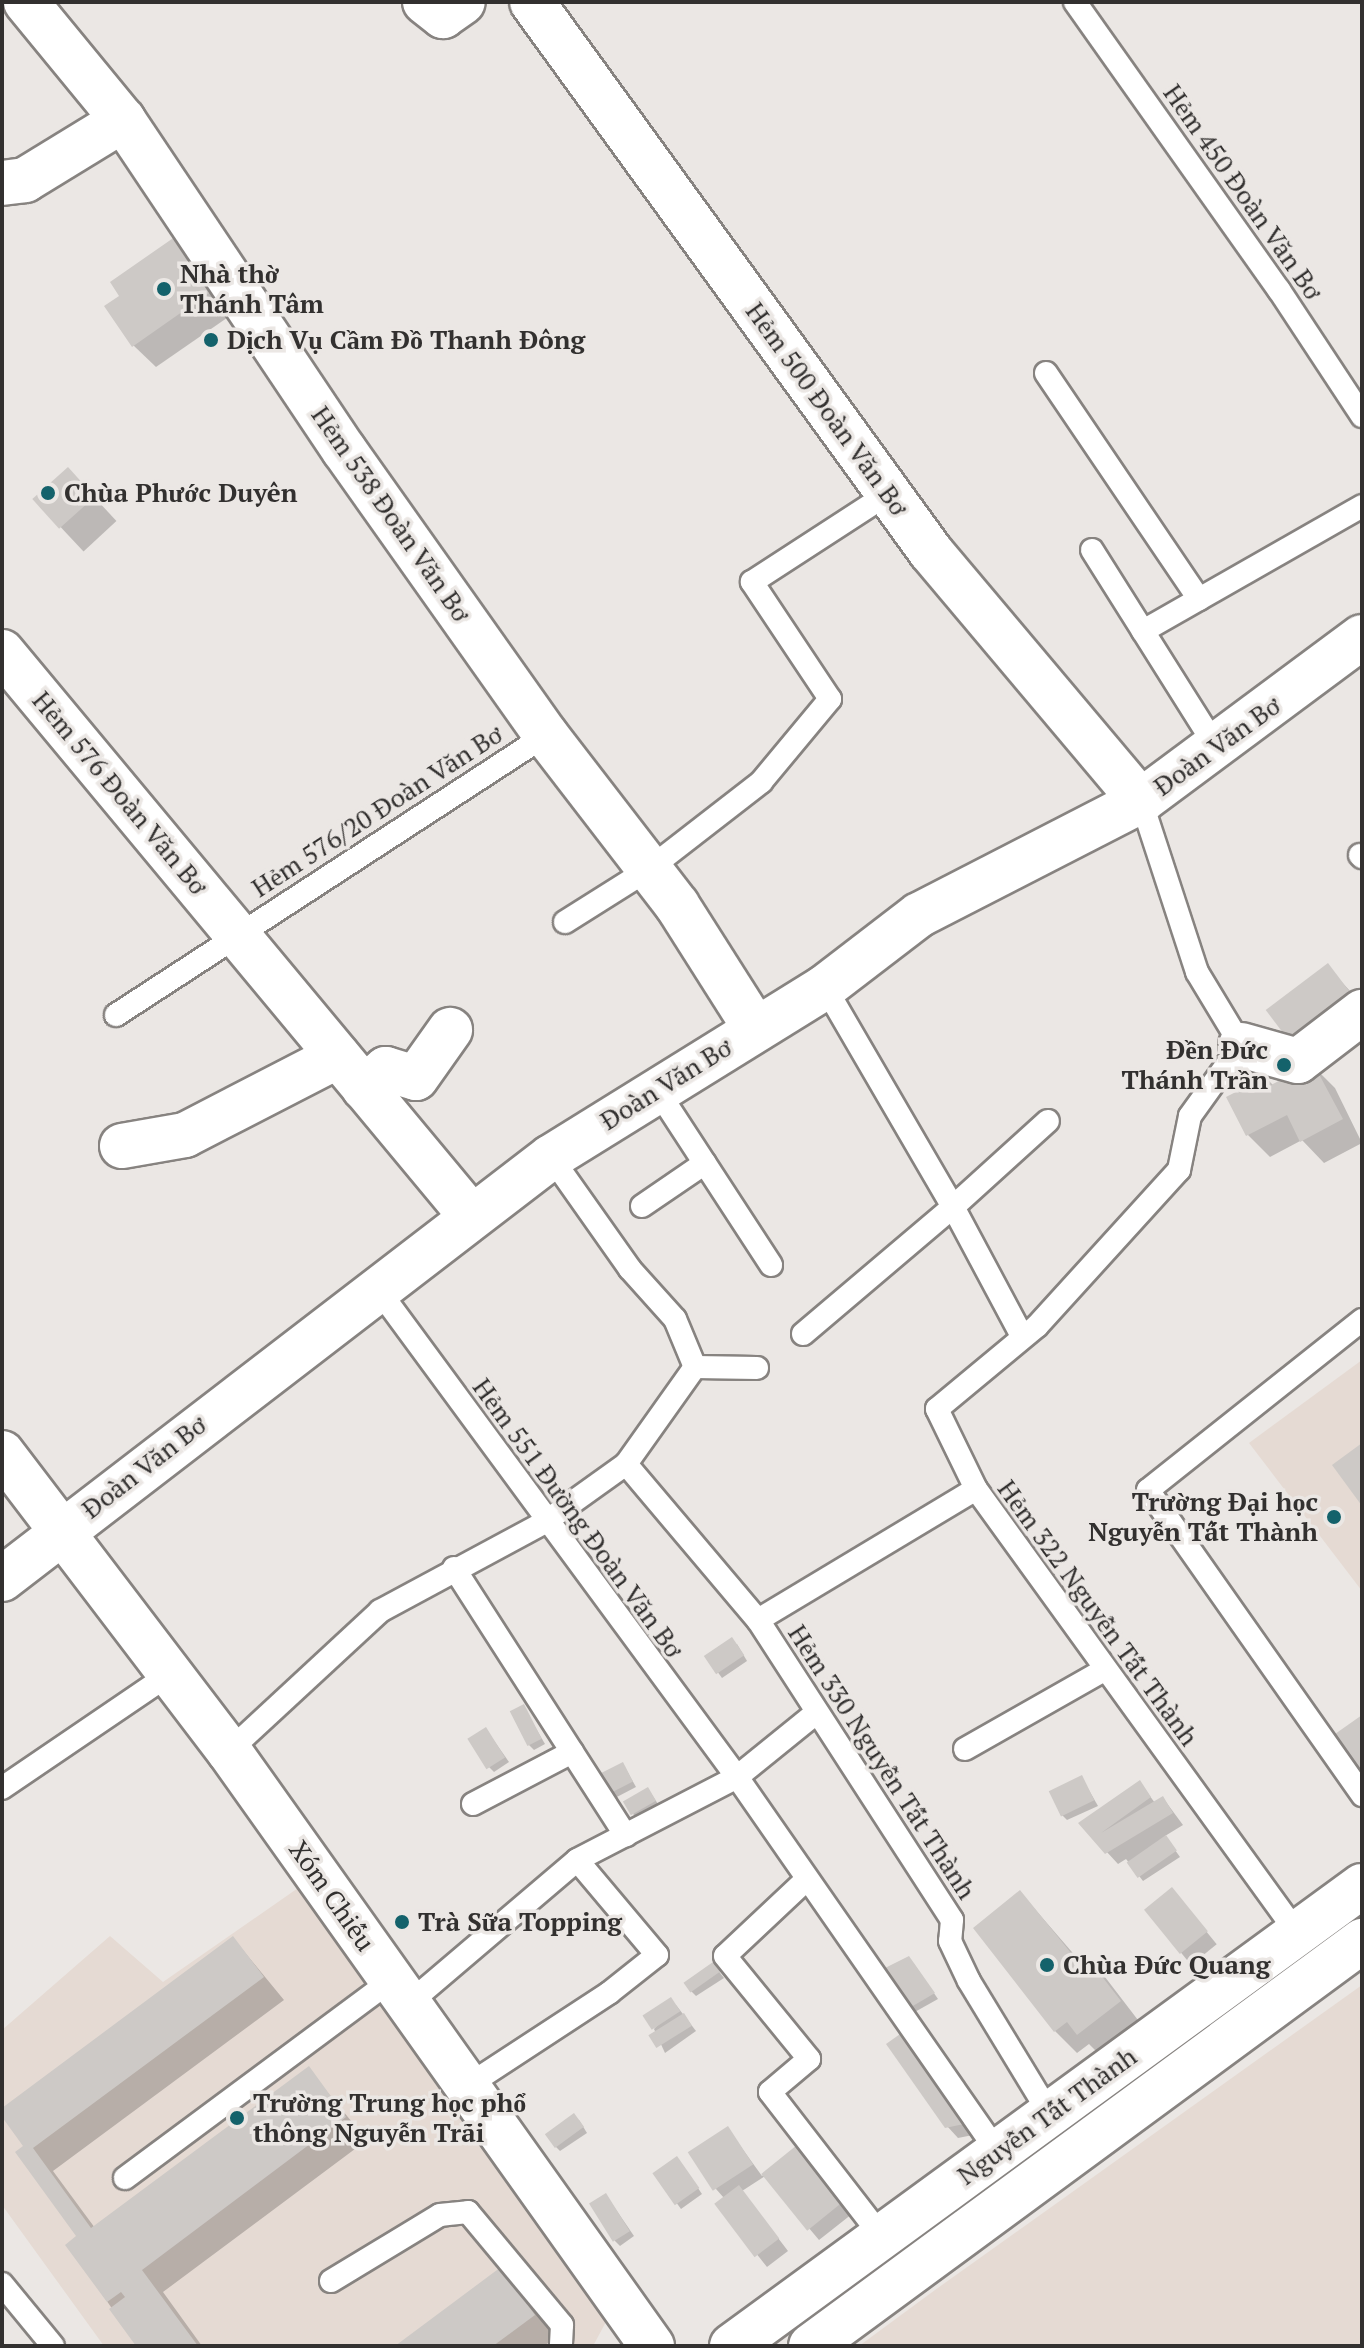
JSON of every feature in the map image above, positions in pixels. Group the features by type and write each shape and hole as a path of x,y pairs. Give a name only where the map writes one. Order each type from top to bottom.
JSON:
{"street":[{"name":"Hẻm 538 Đoàn Văn Bơ","path":"26,2 123,120 344,450 546,735 649,869 755,1028"},
{"path":"425,2 443,16 463,2"},
{"name":"Hẻm 500 Đoàn Văn Bơ","path":"532,2 889,493 1019,662 1141,801"},
{"path":"3,187 25,180 123,120"},
{"name":"Đoàn Văn Bơ","path":"2,1579 551,1157 825,987 919,915 1141,801 1362,637"},
{"name":"Hẻm 576 Đoàn Văn Bơ","path":"2,652 471,1216"},
{"path":"1241,1045 1298,1061 1362,1012"},
{"path":"122,1146 185,1135 351,1072 386,1069 416,1078 450,1030"},
{"name":"Xóm Chiếu","path":"2,1453 167,1676 229,1751 652,2346"},
{"name":"Nguyễn Tất Thành","path":"732,2346 1362,1886"},
{"name":"Nguyễn Tất Thành","path":"811,2346 1362,1941"}],"lane":[{"name":"Hẻm 450 Đoàn Văn Bơ","path":"1075,2 1279,290 1362,416"},
{"path":"1046,373 1199,599"},
{"path":"565,922 649,869 761,782 830,699 752,582 889,493"},
{"path":"1143,631 1362,506"},
{"path":"1092,550 1216,747"},
{"name":"Hẻm 576/20 Đoàn Văn Bơ","path":"239,934 546,735"},
{"path":"976,1489 937,1409 1037,1326 1179,1170 1190,1116 1241,1045 1197,972 1141,801"},
{"path":"116,1015 239,934"},
{"path":"825,987 953,1207 1022,1336"},
{"path":"657,1090 771,1265"},
{"path":"803,1334 953,1207 1048,1121"},
{"path":"551,1157 630,1269 675,1319 695,1367"},
{"path":"642,1206 705,1163"},
{"name":"Hẻm 551 Đường Đoàn Văn Bơ","path":"377,1288 545,1522 737,1777 998,2152"},
{"path":"1362,1320 1148,1490 1362,1795"},
{"path":"695,1367 757,1368"},
{"path":"229,1751 380,1611 454,1568 545,1522 626,1464 695,1367"},
{"name":"Hẻm 330 Nguyễn Tất Thành","path":"626,1464 758,1620 952,1920 950,1941 969,1981 1050,2114"},
{"name":"Hẻm 322 Nguyễn Tất Thành","path":"758,1620 976,1489 1297,1933"},
{"path":"454,1568 626,1836"},
{"path":"965,1749 1104,1670"},
{"path":"2,1788 167,1676"},
{"path":"125,2178 400,1992 577,1860 737,1777 816,1713"},
{"path":"473,1804 572,1752"},
{"path":"467,2086 609,1993 657,1955 577,1860"},
{"path":"807,1879 725,1956 809,2059 770,2092 882,2237"},
{"path":"331,2281 440,2215 468,2212 562,2325 561,2346"},
{"path":"2,2284 53,2346"}],"shaded area":[{"name":"Trường Đại học Nguyễn Tất Thành","path":"1362,1360 1362,1591 1249,1443"},
{"name":"Trường Trung học phổ thông Nguyễn Trãi","path":"311,1879 607,2320 593,2346 104,2346 2,2205 2,2030 110,1936 163,1982"},
{"path":"1362,1985 1362,2346 859,2346 935,2290"}],"building":[{"name":"Nhà thờ Thánh Tâm","path":"192,225 229,279 132,347 104,306 119,296 110,282"},
{"path":"68,467 95,497 59,529 32,499"},
{"path":"1328,963 1359,1004 1296,1051 1266,1010"},
{"path":"1313,1063 1343,1119 1300,1142 1287,1115 1246,1136 1226,1097 1267,1076 1271,1085"},
{"name":"Trường Đại học Nguyễn Tất Thành","path":"1362,1443 1362,1506 1332,1465"},
{"path":"732,1637 744,1655 716,1674 704,1656"},
{"path":"524,1704 542,1739 527,1746 510,1711"},
{"path":"1362,1715 1362,1775 1335,1734"},
{"path":"486,1727 505,1758 486,1769 467,1739"},
{"path":"623,1762 633,1782 606,1795 596,1776"},
{"path":"1082,1775 1094,1800 1061,1816 1049,1791"},
{"path":"1140,1780 1151,1797 1101,1833 1163,1796 1173,1813 1105,1854 1078,1823"},
{"path":"648,1787 656,1801 631,1815 623,1802"},
{"path":"1166,1835 1177,1851 1138,1878 1127,1863"},
{"path":"1172,1887 1208,1931 1180,1954 1144,1910"},
{"name":"Chùa Đức Quang","path":"1020,1890 1075,1958 1083,1952 1121,2001 1077,2035 1067,2022 1054,2032 973,1928"},
{"path":"233,1936 264,1977 33,2148 91,2228 309,2066 346,2117 142,2270 198,2346 136,2346 109,2309 125,2297 121,2292 107,2302 65,2245 76,2236 15,2152 23,2146 2,2117 2,2108"},
{"path":"909,1956 935,1993 906,2010 881,1970"},
{"path":"713,1962 720,1972 690,1992 684,1983"},
{"path":"671,1997 680,2011 652,2030 642,2016"},
{"path":"684,2013 692,2026 656,2048 648,2035"},
{"path":"903,2032 964,2124 945,2128 886,2044"},
{"path":"574,2113 584,2127 555,2148 545,2134"},
{"path":"728,2126 753,2165 713,2191 688,2152"},
{"path":"797,2145 843,2202 807,2231 761,2174"},
{"path":"677,2156 699,2188 675,2205 652,2173"},
{"path":"739,2185 779,2239 755,2257 714,2204"},
{"path":"606,2193 630,2231 613,2242 589,2204"},
{"path":"501,2267 535,2315 493,2346 395,2346"}],"place":[{"name":"Nhà thờ Thánh Tâm","path":"164,289"},
{"name":"Dịch Vụ Cầm Đồ Thanh Đông","path":"211,340"},
{"name":"Chùa Phước Duyên","path":"48,493"},
{"name":"Đền Đức Thánh Trần","path":"1284,1065"},
{"name":"Trường Đại học Nguyễn Tất Thành","path":"1334,1517"},
{"name":"Trà Sữa Topping","path":"402,1922"},
{"name":"Chùa Đức Quang","path":"1047,1965"},
{"name":"Trường Trung học phổ thông Nguyễn Trãi","path":"237,2118"}]}
